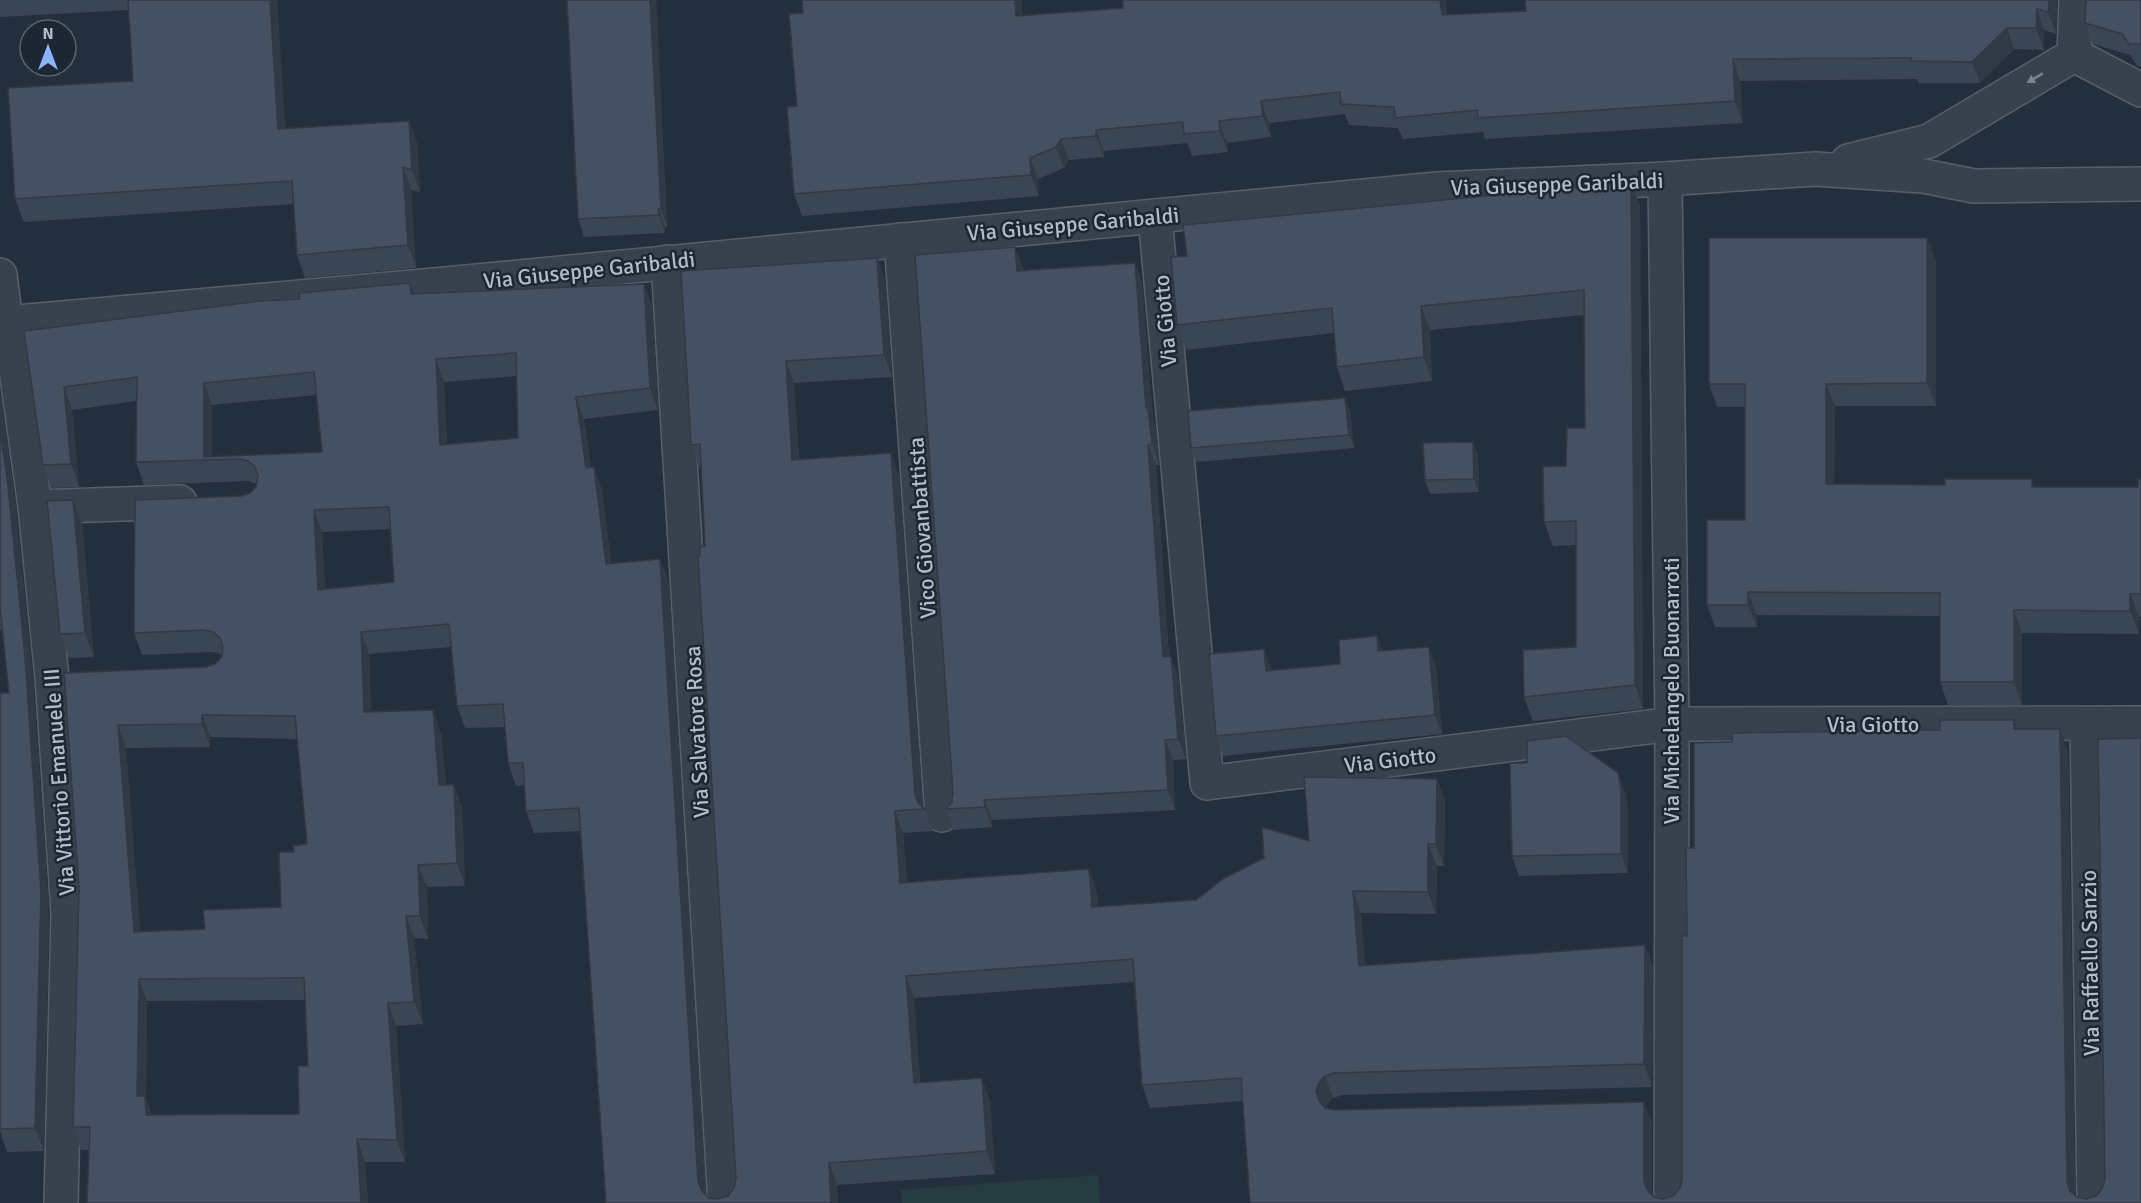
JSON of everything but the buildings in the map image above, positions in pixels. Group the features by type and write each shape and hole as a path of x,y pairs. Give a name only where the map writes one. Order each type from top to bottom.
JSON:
{"street":[{"path":"2074,55 2076,0"},
{"path":"2074,55 2141,90"},
{"path":"1815,169 1929,141 2074,55"},
{"name":"Via Giuseppe Garibaldi","path":"6,323 1437,189 1665,179 1815,169 1923,176 1974,186 2141,184"},
{"name":"Via Michelangelo Buonarroti","path":"1665,179 1672,724 1659,1105 1671,1203"},
{"name":"Via Giotto","path":"1155,216 1207,783 1672,724 2141,723"},
{"name":"Vico Giovanbattista","path":"901,240 942,815"},
{"name":"Via Salvatore Rosa","path":"668,262 725,1203"},
{"name":"Via Vittorio Emanuele III","path":"0,275 8,363 35,507 52,678 68,913 61,1203"},
{"path":"35,507 212,501"},
{"path":"52,678 86,677"},
{"name":"Via Raffaello Sanzio","path":"2087,724 2094,1203"}],"green space":[{"path":"1098,1175 1100,1203 902,1203 901,1190"}]}
